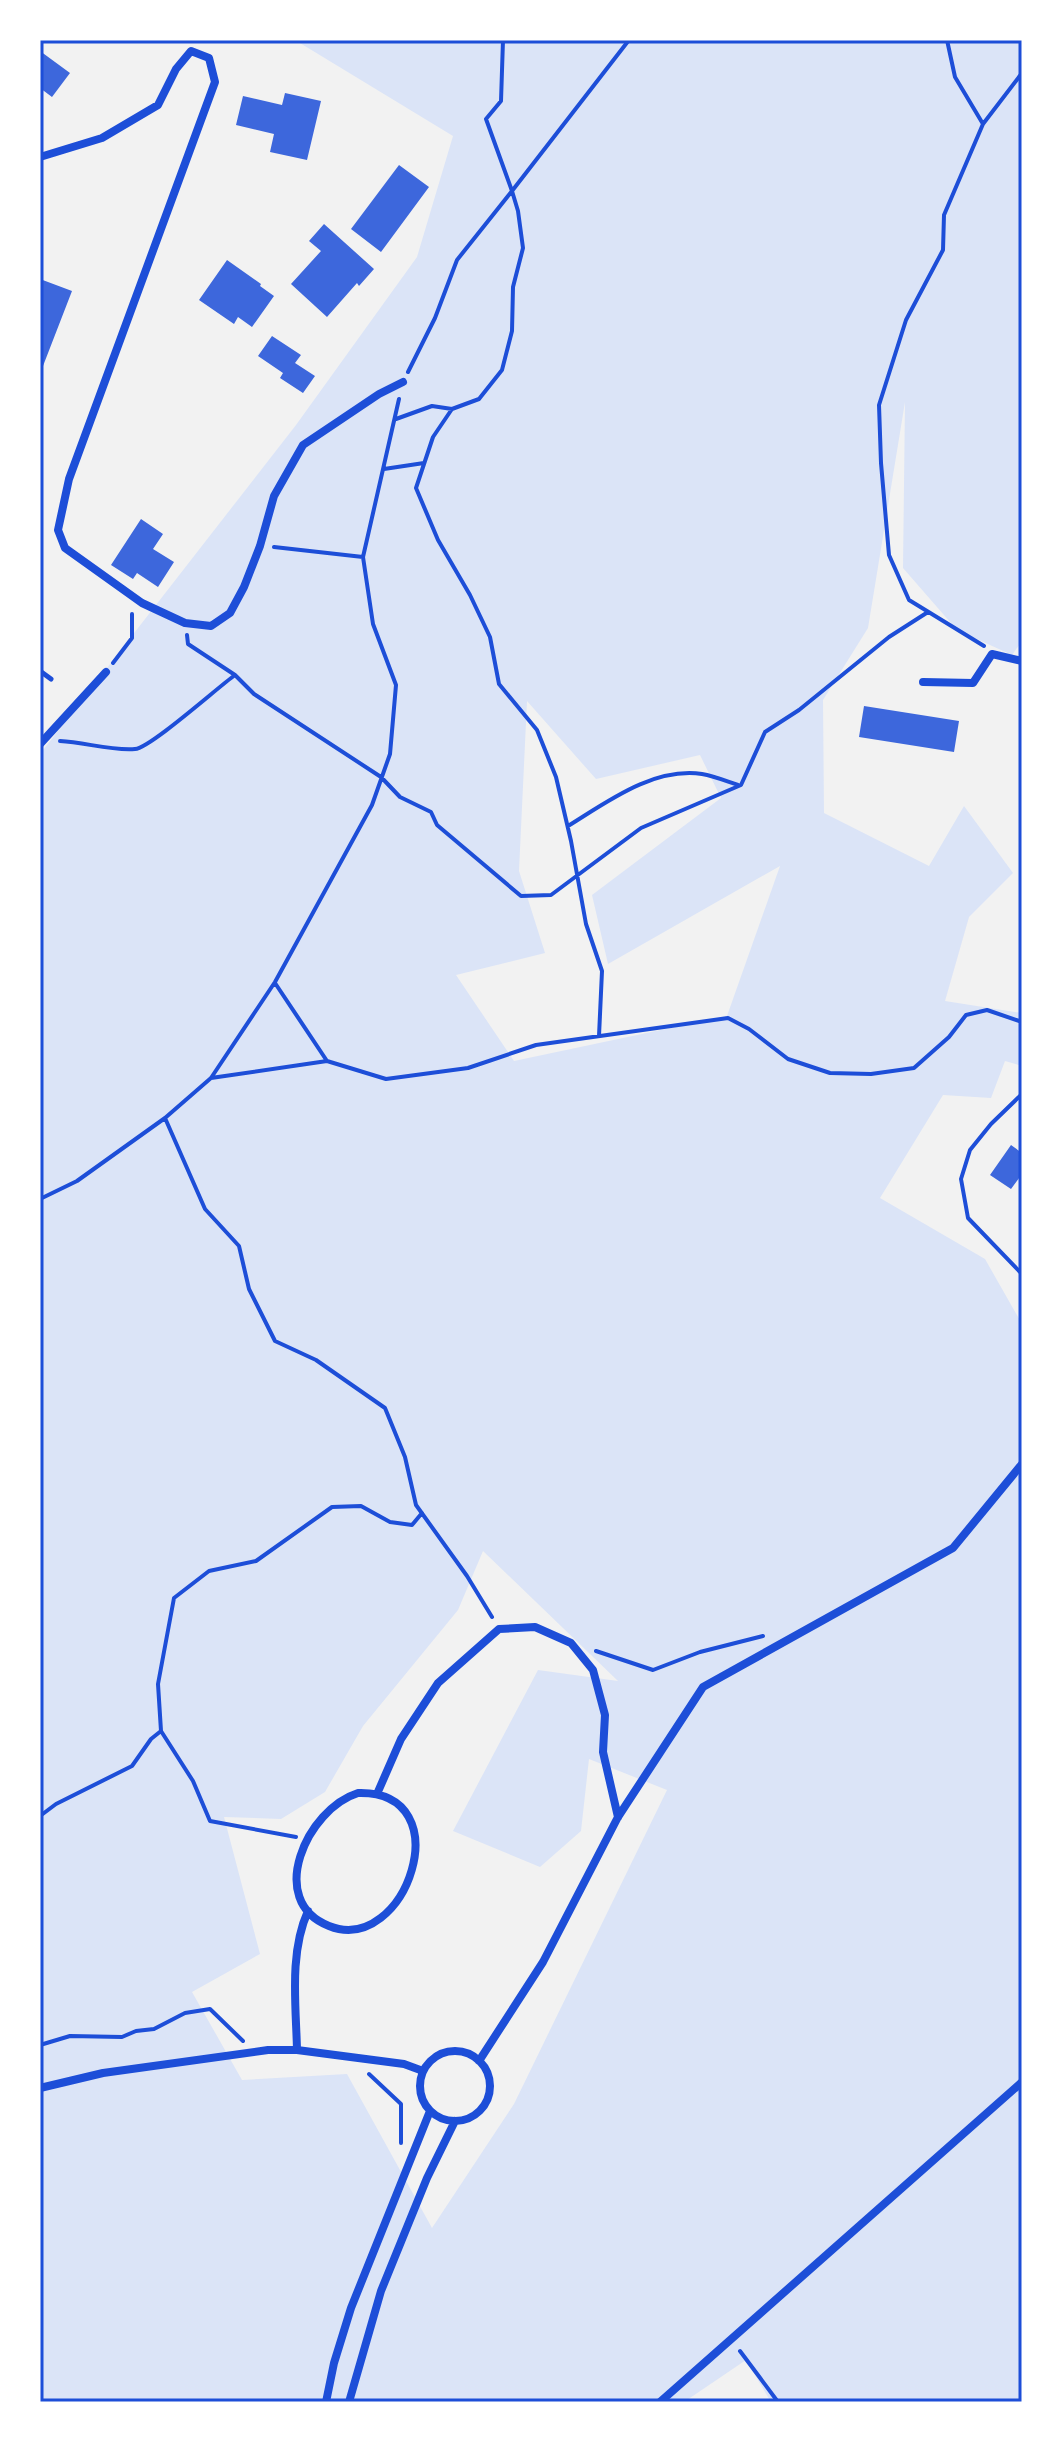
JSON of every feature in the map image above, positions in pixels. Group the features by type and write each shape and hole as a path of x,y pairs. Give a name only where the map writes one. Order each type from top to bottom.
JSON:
{"street":[{"path":"40,157 102,138 158,105 176,69 191,51 209,58 215,82 69,479 58,530 65,548 132,596 185,623 211,626 230,613 260,546 274,496 303,445 379,394 403,382"},
{"path":"923,682 973,683 992,654 1022,661"},
{"path":"41,744 106,672"},
{"path":"479,2061 543,1962 618,1817 703,1687 953,1548 1022,1464"},
{"path":"377,1794 401,1739 438,1683 499,1629 535,1627 571,1643 593,1670 605,1715 603,1752 618,1817"},
{"path":"358,1793 377,1794 392,1799 404,1809 415,1830 415,1855 403,1891 383,1917 359,1929 333,1928 308,1911 297,1885 306,1839 322,1816 345,1797 358,1793"},
{"path":"297,2050 297,1955 308,1911"},
{"path":"40,2088 103,2073 253,2052 297,2050 404,2064 423,2071"},
{"path":"448,2051 465,2052 479,2061 487,2072 490,2085 487,2099 479,2111 468,2118 455,2121 441,2118 430,2111 422,2099 419,2085 423,2071 433,2058 448,2051"},
{"path":"660,2402 1022,2082"},
{"path":"326,2402 351,2308 430,2111"},
{"path":"349,2402 381,2291 427,2178 455,2121"}],"lane":[{"path":"40,671 51,679"}],"path":[{"path":"396,419 432,406 452,409 479,399 502,370 512,331 513,287 523,248 518,211 486,119 501,101 503,40"},
{"path":"40,1199 77,1181 165,1118 211,1078 275,982 372,805 390,754 396,685 373,624 363,557 403,382 435,318 457,260 629,40"},
{"path":"947,40 955,77 983,124"},
{"path":"992,654 989,648 909,600 889,555 879,405 906,320 943,250 944,215 983,124 1022,73"},
{"path":"452,409 433,437 416,488 438,540 490,637 499,684 537,730 556,777 586,924 602,971 599,1037"},
{"path":"384,469 424,463"},
{"path":"260,546 363,557"},
{"path":"106,672 132,638 132,596"},
{"path":"185,623 188,644 235,675 254,694 381,777 400,797 431,812 437,825 521,896 551,895 641,828 741,785 765,732 799,710 889,637 928,612"},
{"path":"41,744 83,742 116,749 139,749 235,675"},
{"path":"568,826 622,793 665,774 701,774 741,785"},
{"path":"275,982 327,1061"},
{"path":"211,1078 327,1061 386,1079 468,1068 536,1045 728,1018 749,1029 788,1059 830,1073 871,1074 914,1068 949,1037 966,1015 987,1010 1022,1022"},
{"path":"1022,1094 970,1150 961,1179 968,1218 1022,1274"},
{"path":"165,1118 205,1209 239,1246 249,1289 275,1341 316,1360 385,1408 405,1457 416,1505 467,1576 499,1629"},
{"path":"306,1839 210,1821 193,1781 161,1731 158,1684 174,1598 209,1571 256,1561 332,1507 361,1506 390,1522 412,1525 422,1513"},
{"path":"571,1643 653,1670 700,1652 769,1634"},
{"path":"40,1816 56,1804 132,1766 151,1739 161,1731"},
{"path":"40,2045 70,2036 122,2037 136,2031 154,2029 185,2013 210,2009 253,2052"},
{"path":"365,2071 401,2104 401,2152"},
{"path":"731,2340 778,2402"}],"shaded area":[{"path":"295,40 1022,40 1022,641 1012,655 957,630 903,568 905,402 868,628 823,700 824,813 929,866 964,806 1013,873 969,917 945,1001 1022,1013 1022,1066 1005,1061 991,1098 943,1095 880,1198 985,1259 1022,1324 1022,2402 771,2402 746,2360 684,2402 40,2402 40,754 296,425 417,257 453,136","holes":["527,701 596,779 700,755 721,798 592,895 608,964 780,866 727,1016 514,1061 456,975 545,953 519,871","483,1551 618,1681 538,1670 453,1831 540,1867 581,1831 589,1759 667,1790 514,2104 432,2228 347,2074 242,2080 192,1992 260,1954 224,1817 281,1819 325,1792 363,1726 458,1610"]}],"building":[{"path":"40,51 70,73 52,97 40,88"},
{"path":"285,93 321,101 307,160 270,152 274,134 236,125 243,96 282,105"},
{"path":"399,165 429,187 381,252 351,229"},
{"path":"324,224 374,269 327,317 291,284 321,251 309,241"},
{"path":"227,260 274,296 252,327 238,317 234,324 199,300"},
{"path":"40,279 72,291 43,366 40,365"},
{"path":"272,336 301,355 295,363 315,376 303,393 280,378 283,373 258,356"},
{"path":"141,519 163,534 153,549 174,562 158,587 137,573 133,579 111,565"},
{"path":"864,706 959,721 954,752 859,737"},
{"path":"1011,1145 1022,1153 1022,1174 1011,1189 990,1175"}]}
